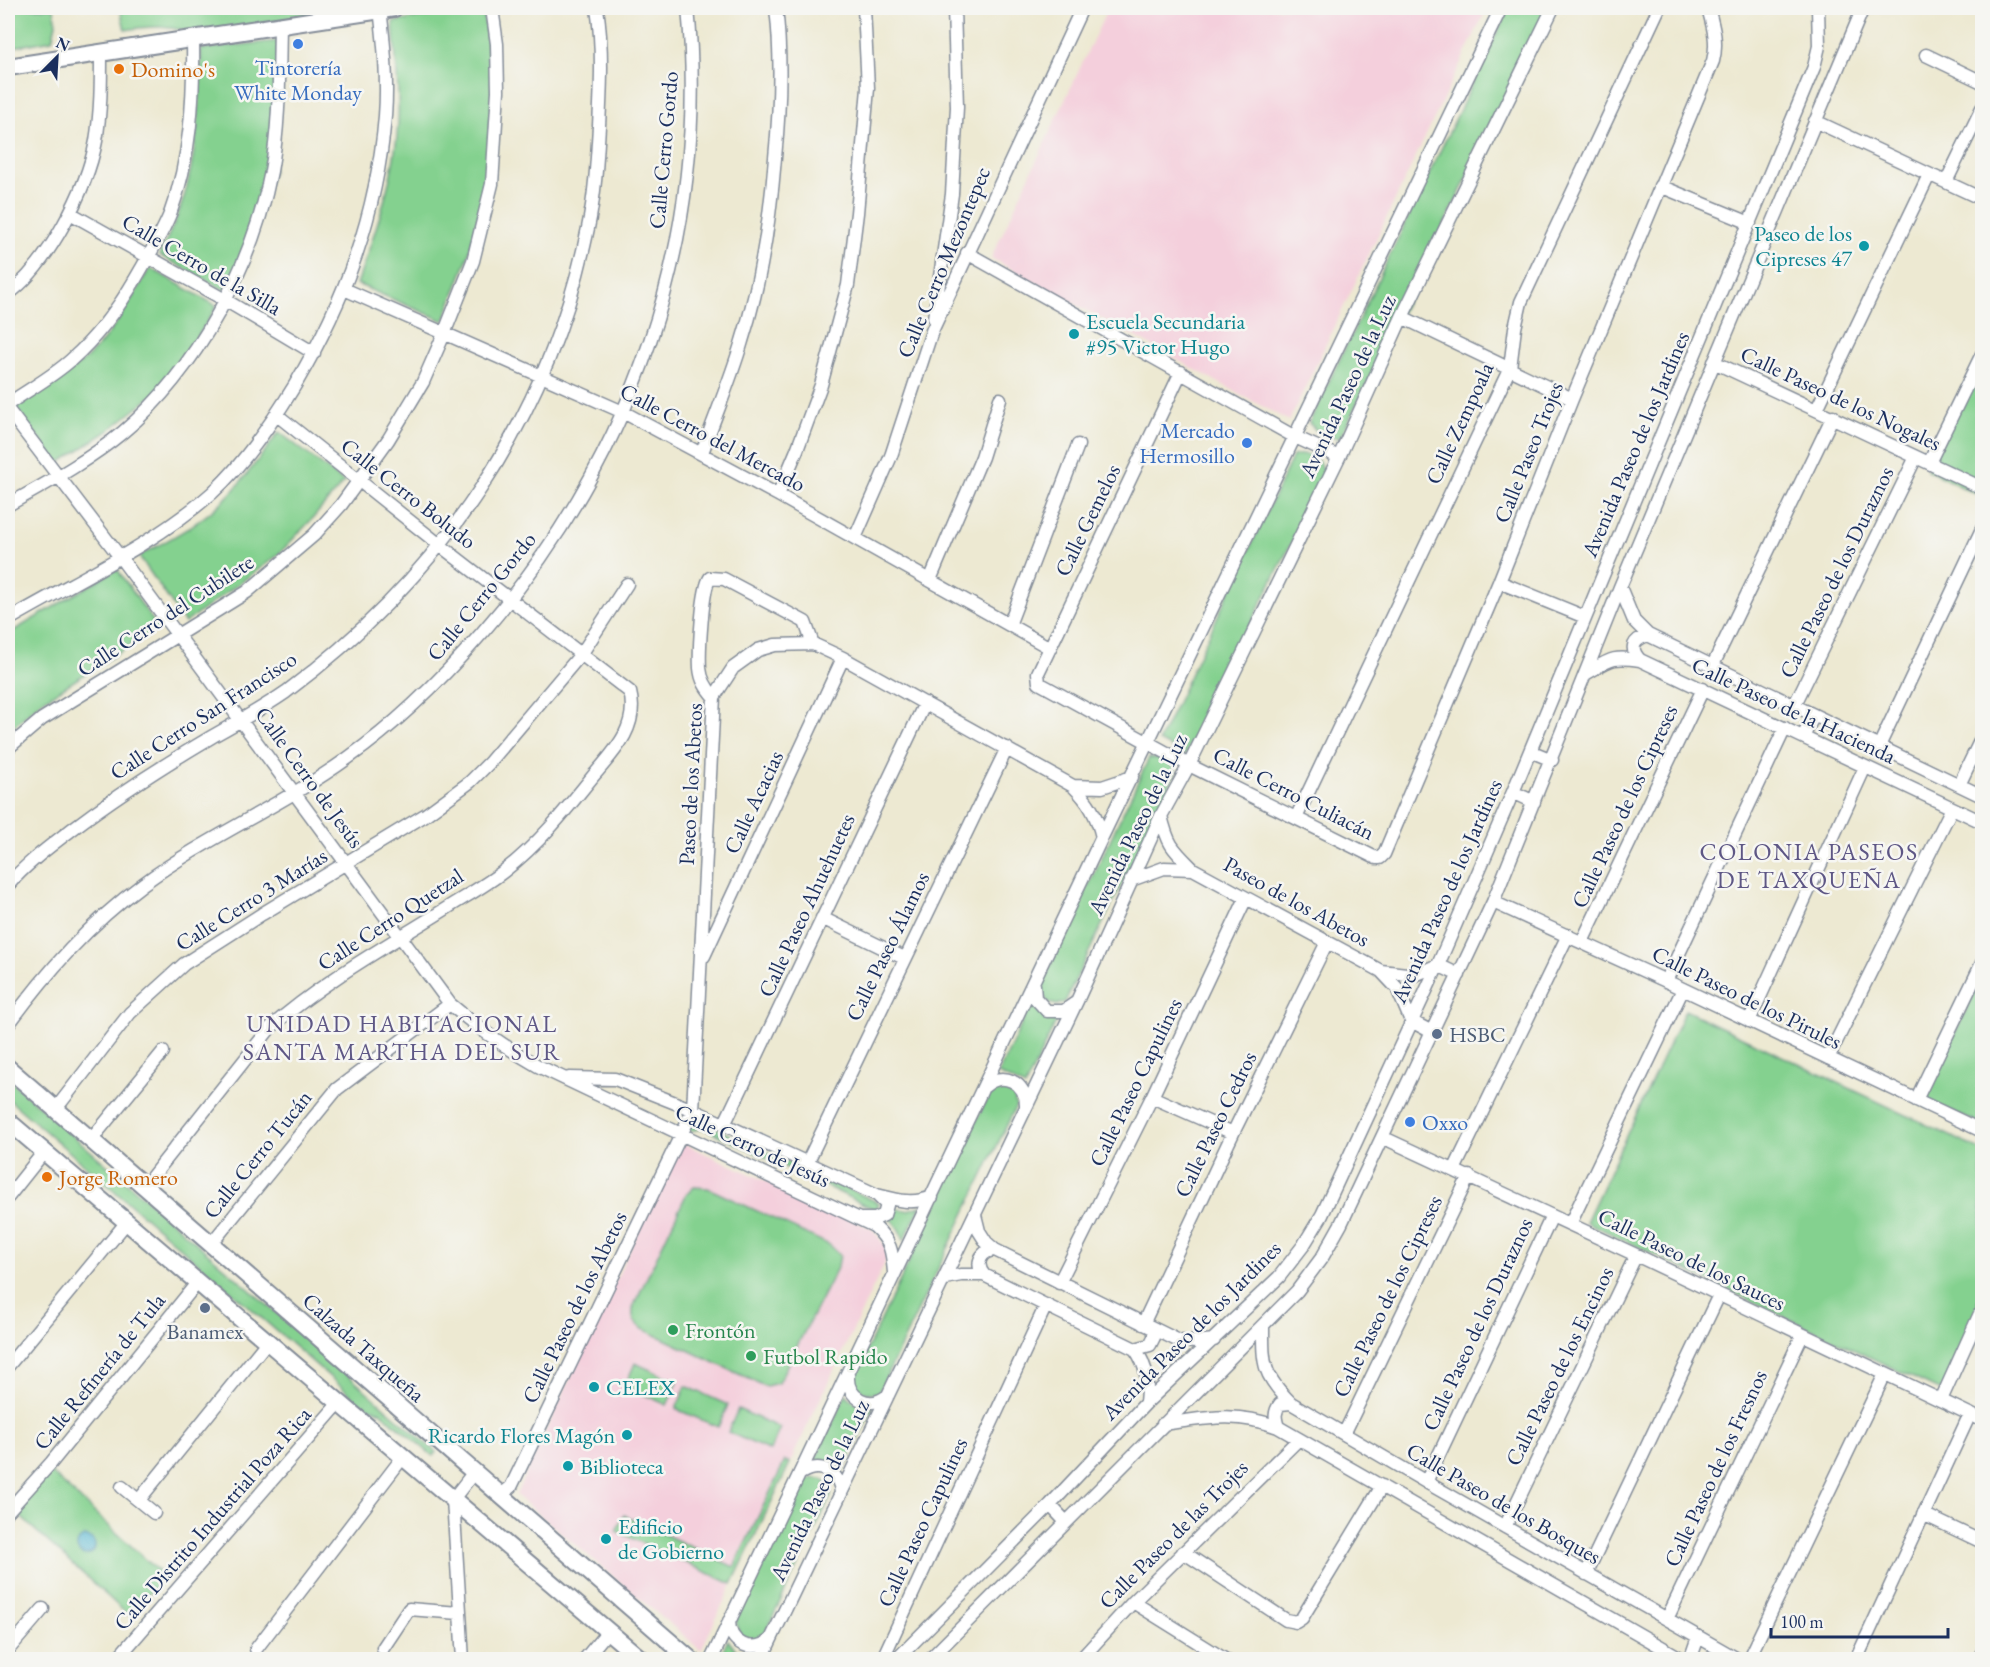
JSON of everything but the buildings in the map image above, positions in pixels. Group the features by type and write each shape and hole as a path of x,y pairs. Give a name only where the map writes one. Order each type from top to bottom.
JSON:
{"main road":[{"path":"8,67 384,8"},
{"name":"Calzada Taxqueña","path":"8,1068 691,1659"},
{"path":"8,1121 642,1659"}],"street":[{"path":"8,620 169,527 213,492 253,447 277,415 314,353 345,289 360,246 373,196 385,115 384,8"},
{"name":"Calle Cerro del Cubilete","path":"8,748 42,719 247,592 314,535 359,481 388,440 423,382 444,334 473,261 492,184 498,91 497,44 492,8"},
{"name":"Calle Cerro San Francisco","path":"8,885 20,871 102,807 141,780 285,692 345,644 408,583 441,546 473,501 529,406 568,306 589,226 597,162 600,96 601,32 597,8"},
{"name":"Calle Cerro Gordo","path":"8,1025 32,992 66,953 101,918 144,884 216,838 296,794 350,758 396,721 446,674 511,600 565,524 598,466 624,412 657,322 672,263 685,193 691,117 692,47 688,8"},
{"path":"702,453 742,341 762,263 772,201 780,104 779,34 776,8"},
{"path":"778,495 821,385 848,285 868,88 864,8"},
{"path":"932,331 952,194 957,107 954,8"},
{"name":"Calle Cerro Mezontepec","path":"855,538 891,456 932,331 1082,8"},
{"name":"Avenida Paseo de la Luz","path":"711,1659 1102,837 1501,8"},
{"name":"Avenida Paseo de la Luz","path":"761,1659 1077,1001 1161,816 1189,765 1339,457 1402,317 1553,8"},
{"name":"Calle Zempoala","path":"1296,818 1510,368 1521,302 1659,8"},
{"name":"Calle Paseo Trojes","path":"1380,858 1384,854 1499,582 1572,399 1713,61 1716,36 1708,8"},
{"name":"Avenida Paseo de los Jardines","path":"896,1659 1050,1505 1146,1403 1279,1277 1304,1246 1322,1215 1438,965 1654,457 1814,67 1819,46 1818,8"},
{"name":"Avenida Paseo de los Jardines","path":"929,1659 1297,1291 1323,1256 1341,1224 1493,902 1620,587 1673,466 1714,362 1863,8"},
{"path":"8,506 58,476 123,432 157,398 192,356 225,300 247,255 271,171 279,100 280,25"},
{"path":"8,404 69,362 94,337 119,306 148,258 169,215 180,185 194,93 193,39"},
{"path":"8,294 36,268 56,239 69,213 95,143 101,98 101,53"},
{"path":"1926,55 1983,82"},
{"path":"1947,182 1983,108"},
{"path":"1815,121 1983,199"},
{"path":"1817,409 1929,175"},
{"path":"1660,186 1750,223"},
{"name":"Calle Cerro de la Silla","path":"69,213 225,300 314,353"},
{"path":"967,253 1295,437 1339,457"},
{"name":"Calle Cerro del Mercado","path":"345,289 624,412 778,495 1050,648"},
{"path":"1402,317 1572,399"},
{"name":"Calle Paseo de los Duraznos","path":"1929,463 1983,354"},
{"name":"Calle Paseo de los Nogales","path":"1714,362 1983,488"},
{"name":"Calle Gemelos","path":"1148,743 1043,687 1039,683 1038,673 1181,372"},
{"path":"930,580 981,458 999,399"},
{"name":"Calle Cerro de Jesús","path":"8,410 242,720 450,1004 508,1048 565,1078 874,1226 886,1238 892,1252 894,1274"},
{"name":"Calle Cerro Boludo","path":"277,415 441,546 630,692"},
{"path":"1713,665 1833,416"},
{"path":"1009,625 1078,445"},
{"path":"1654,457 1673,466"},
{"name":"Calle Paseo de los Duraznos","path":"1794,706 1916,457"},
{"path":"1634,502 1653,510"},
{"path":"1879,746 1983,529"},
{"path":"714,697 704,686 700,669 704,591 710,578 724,579 805,622 813,644"},
{"path":"1499,582 1586,616"},
{"name":"Calle Cerro 3 Marías","path":"55,1110 130,1013 184,964 425,815 470,782 489,763 582,653 627,584"},
{"name":"Calle Paseo de la Hacienda","path":"1620,587 1634,621 1648,634 1983,796"},
{"path":"1640,660 1633,648 1637,641 1648,634"},
{"name":"Paseo de los Abetos","path":"693,1110 714,697 733,668 758,650 775,645 813,644 843,658 1073,786 1092,807 1099,822 1102,837"},
{"name":"Calle Paseo de la Hacienda","path":"1587,673 1619,657 1640,660 1983,822"},
{"name":"Calle Acacias","path":"701,964 843,658"},
{"name":"Calle Paseo de los Cipreses","path":"1582,942 1703,689"},
{"name":"Calle Cerro Quetzal","path":"152,1177 270,1028 324,986 503,872 536,844 569,807 627,732 632,717 633,702 630,692"},
{"name":"Calle Paseo Ahuehuetes","path":"724,1125 925,703"},
{"path":"1803,737 1814,715"},
{"path":"1666,981 1785,728"},
{"path":"1959,785 1983,737"},
{"name":"Calle Cerro Culiacán","path":"1148,743 1380,858"},
{"name":"Calle Paseo Álamos","path":"807,1163 1007,748"},
{"path":"1530,751 1552,760"},
{"path":"1749,1021 1865,766"},
{"name":"Paseo de los Abetos","path":"1073,786 1102,787 1132,777"},
{"path":"1513,792 1534,802"},
{"path":"1828,1058 1952,808"},
{"name":"Paseo de los Abetos","path":"1161,816 1168,842 1173,850 1193,868 1381,971 1397,988 1411,1021"},
{"name":"Paseo de los Abetos","path":"1131,880 1164,868 1193,868"},
{"name":"Calle Paseo Capulines","path":"1059,1283 1152,1096 1246,898"},
{"name":"Calle Paseo de los Pirules","path":"1493,902 1568,935 1983,1131"},
{"path":"822,918 904,958"},
{"name":"Calle Paseo de los Cipreses","path":"1454,1170 1568,935"},
{"name":"Calle Paseo Cedros","path":"1148,1327 1233,1133 1327,942"},
{"path":"1916,1100 1983,963"},
{"path":"1438,965 1459,975"},
{"name":"Paseo de los Abetos","path":"1381,971 1415,975 1438,965"},
{"path":"1035,981 1035,998 1047,1011 1064,1011 1077,1001"},
{"name":"Calle Paseo de los Duraznos","path":"1570,1224 1683,989"},
{"name":"Calle Cerro Tucán","path":"211,1244 337,1089 450,1004"},
{"path":"1411,1021 1432,1032"},
{"path":"91,1140 163,1052"},
{"name":"Calle Cerro de Jesús","path":"565,1078 615,1079 693,1110 877,1195 907,1202 921,1202 932,1197"},
{"path":"984,1087 1000,1079 1012,1080 1022,1088 1026,1106"},
{"path":"1152,1096 1233,1133"},
{"name":"Calle Paseo de los Abetos","path":"501,1495 511,1487 693,1110"},
{"name":"Calle Paseo de los Sauces","path":"1382,1137 1983,1420"},
{"path":"8,1197 43,1153"},
{"name":"Calle Paseo de los Cipreses","path":"1344,1434 1469,1176"},
{"path":"861,1219 875,1219 885,1215 886,1204 877,1195"},
{"path":"975,1215 978,1231 995,1250 1179,1341 1214,1340"},
{"name":"Calle Paseo de los Duraznos","path":"1426,1482 1552,1216"},
{"path":"8,1366 126,1223"},
{"path":"984,1275 980,1268 980,1259 986,1252 995,1250"},
{"name":"Calle Paseo de los Encinos","path":"1505,1527 1636,1255"},
{"path":"945,1278 984,1275 1135,1349 1144,1361 1148,1379 1146,1403"},
{"name":"Calle Refinería de Tula","path":"8,1511 51,1463 197,1283"},
{"path":"1586,1574 1719,1295"},
{"name":"Calle Paseo Capulines","path":"882,1659 1046,1305"},
{"path":"1941,1400 1983,1309"},
{"name":"Calle Paseo de los Bosques","path":"1263,1325 1263,1353 1266,1369 1273,1384 1291,1403 1586,1574 1739,1659"},
{"path":"1135,1349 1150,1345 1154,1338 1148,1327"},
{"name":"Calle Paseo de los Fresnos","path":"1667,1619 1802,1336"},
{"path":"139,1500 267,1342"},
{"path":"848,1373 848,1386 855,1397 860,1400 878,1401 888,1395"},
{"path":"1748,1659 1885,1374"},
{"name":"Calle Distrito Industrial Poza Rica","path":"116,1659 339,1403"},
{"path":"1278,1427 1275,1418 1276,1411 1281,1404 1291,1403"},
{"path":"1856,1659 1970,1414"},
{"name":"Calle Paseo de los Bosques","path":"1163,1424 1219,1416 1241,1416 1278,1427 1684,1659"},
{"name":"Calle Paseo de las Trojes","path":"1080,1659 1183,1552 1299,1439"},
{"path":"256,1649 403,1457"},
{"path":"801,1473 817,1467 828,1470 839,1483 841,1494"},
{"path":"463,1659 453,1499 474,1472"},
{"path":"1183,1552 1286,1620 1296,1622 1302,1618 1382,1486"},
{"path":"122,1487 154,1513"},
{"path":"1050,1505 1066,1522"},
{"path":"1923,1514 1978,1540"},
{"path":"1016,1538 1032,1554"},
{"path":"1134,1602 1226,1659"},
{"path":"8,1650 43,1609"},
{"path":"383,1648 409,1609 459,1613"},
{"path":"729,1621 730,1632 743,1645 754,1647 771,1640"},
{"path":"584,1659 608,1630"},
{"path":"1690,1659 1698,1637"},
{"path":"1978,1659 1983,1653"}],"shaded area":[{"path":"1108,8 1487,8 1289,421 991,258"},
{"path":"680,1142 872,1229 890,1252 701,1650 516,1495"}],"green space":[{"path":"8,8 54,8 56,24 52,40 8,48"},
{"path":"120,8 369,8 194,33 160,27 125,30"},
{"path":"483,8 492,89 487,181 468,257 444,321 357,284 383,205 396,144 398,98 393,22"},
{"path":"1509,8 1550,8 1340,438 1322,436 1309,423"},
{"path":"278,41 273,171 228,292 159,255 185,195 191,169 198,118 201,49"},
{"path":"150,268 217,306 188,352 155,394 108,431 58,464 13,404 67,373 95,350 118,321"},
{"path":"1982,356 1982,497 1927,470"},
{"path":"279,432 344,482 277,556 185,623 139,556 183,531 215,509 232,492"},
{"path":"1303,454 1317,460 1326,474 1185,755 1159,741 1293,456"},
{"path":"117,569 158,628 42,701 8,731 8,634"},
{"path":"1149,758 1166,759 1176,771 1065,1002 1057,1005 1049,1003 1039,990"},
{"path":"1982,977 1982,1125 1923,1099"},
{"path":"1032,1002 1043,1013 1059,1015 1025,1087 998,1074"},
{"path":"1685,1010 1982,1151 1982,1312 1945,1393 1586,1222"},
{"path":"8,1079 436,1452 433,1456 379,1411 359,1402 8,1099"},
{"path":"1008,1089 1014,1096 1016,1106 879,1392 863,1392 853,1379 990,1092"},
{"path":"692,1116 879,1203 876,1210 703,1128 686,1132"},
{"path":"694,1187 708,1188 830,1245 840,1255 838,1266 778,1383 766,1386 760,1384 643,1329 634,1319 634,1305 686,1195"},
{"path":"921,1206 904,1240 890,1218 894,1209 907,1210"},
{"path":"635,1363 678,1382 667,1405 625,1386"},
{"path":"686,1386 728,1405 718,1427 676,1409"},
{"path":"846,1394 858,1404 873,1407 840,1477 813,1464"},
{"path":"738,1409 780,1428 770,1451 728,1432"},
{"path":"785,1461 790,1463 732,1584 616,1531 624,1515 734,1567"},
{"path":"48,1470 165,1577 128,1615 12,1509"},
{"path":"812,1478 822,1479 831,1487 831,1496 764,1635 754,1640 745,1640 738,1631 736,1619 802,1483"},
{"path":"728,1640 739,1651 754,1653 751,1659 718,1659"}],"water":[{"path":"82,1537 90,1537 95,1542 93,1553 82,1555 77,1550 77,1542"}],"place":[{"name":"Tintorería White Monday","path":"298,44"},
{"name":"Domino's","path":"119,69"},
{"name":"Paseo de los Cipreses 47","path":"1864,246"},
{"name":"Escuela Secundaria #95 Victor Hugo","path":"1074,334"},
{"name":"Mercado Hermosillo","path":"1247,443"},
{"name":"HSBC","path":"1437,1034"},
{"name":"Oxxo","path":"1410,1122"},
{"name":"Jorge Romero","path":"47,1177"},
{"name":"Banamex","path":"205,1308"},
{"name":"Frontón","path":"673,1330"},
{"name":"Futbol Rapido","path":"751,1356"},
{"name":"CELEX","path":"594,1387"},
{"name":"Ricardo Flores Magón","path":"627,1435"},
{"name":"Biblioteca","path":"568,1466"},
{"name":"Edificio de Gobierno","path":"606,1539"}],"district":[{"name":"COLONIA PASEOS DE TAXQUEÑA","path":"1809,866"},
{"name":"UNIDAD HABITACIONAL SANTA MARTHA DEL SUR","path":"402,1038"}]}
